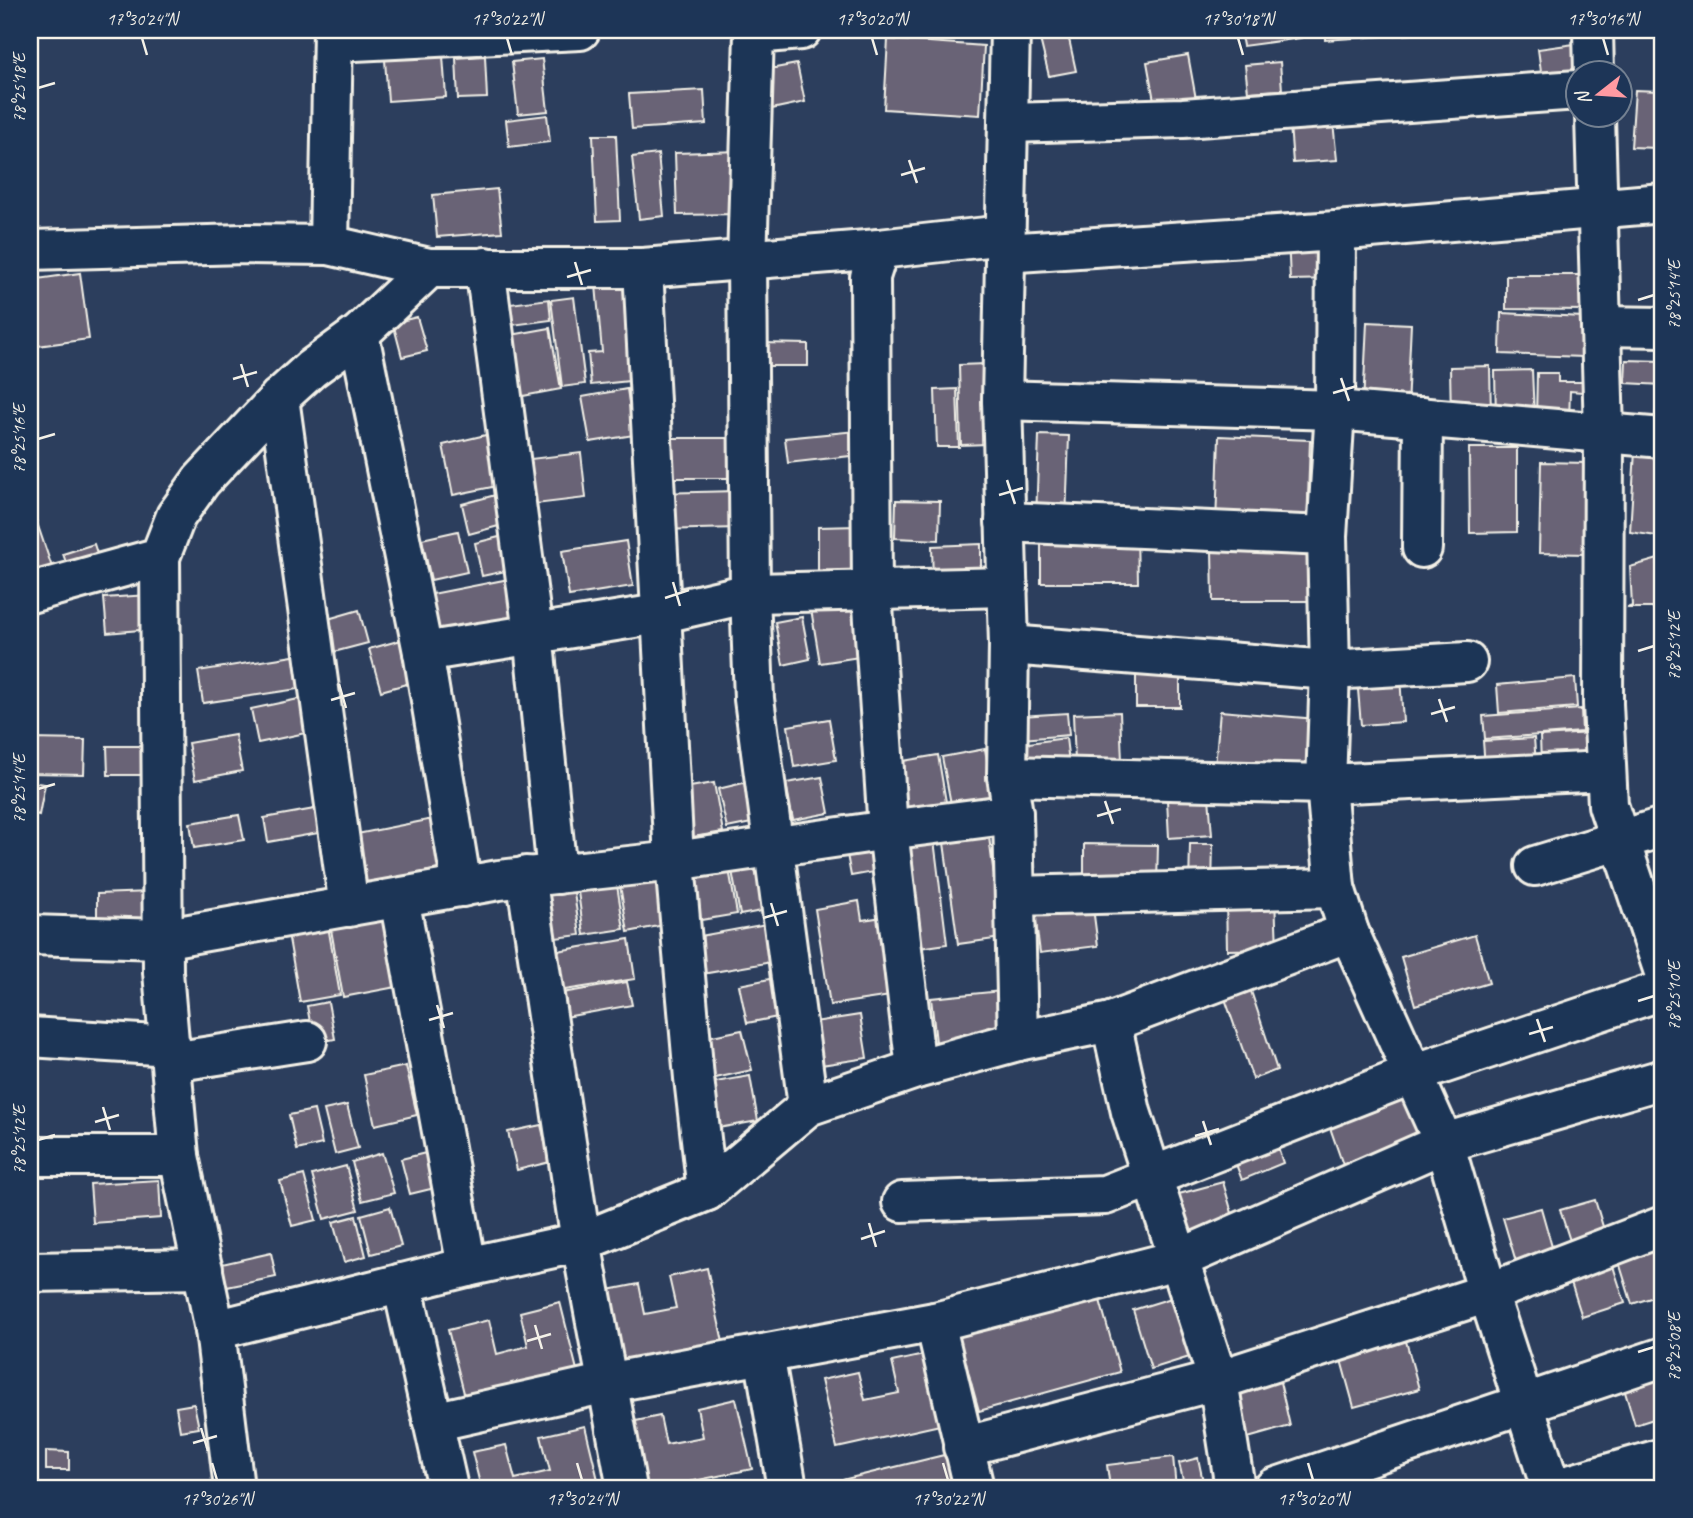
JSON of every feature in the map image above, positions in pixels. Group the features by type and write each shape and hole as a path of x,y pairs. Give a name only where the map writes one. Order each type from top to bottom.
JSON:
{"street":[{"path":"329,245 334,36 579,30"},
{"path":"801,30 754,34 747,261 750,593 754,699 808,1106"},
{"path":"1010,30 1002,400 1009,645 1007,776 1013,814 1018,1041"},
{"path":"1593,30 1594,60"},
{"path":"1008,124 1183,118 1564,91"},
{"path":"902,1202 1105,1195 1663,972 1608,805 1603,704 1604,433 1595,130"},
{"path":"30,250 244,244 329,245 429,268 643,268 879,249 1336,231 1663,202"},
{"path":"1336,231 1335,410 1327,536 1330,670 1326,784 1335,888 1349,932 1444,1143 1522,1405 1551,1488"},
{"path":"879,249 870,277 872,591 888,830 916,1069"},
{"path":"485,267 533,633 542,875 581,1242 627,1488"},
{"path":"234,1488 215,1330 179,1156 161,939 160,557 176,516 201,481 310,369 359,334 429,268"},
{"path":"643,268 659,614 675,861 707,1191"},
{"path":"1601,326 1663,327"},
{"path":"359,334 423,652 462,887"},
{"path":"279,398 349,907"},
{"path":"1002,400 1335,410 1663,438"},
{"path":"1422,548 1423,418"},
{"path":"1006,522 1327,536"},
{"path":"30,593 160,557"},
{"path":"423,652 659,614 750,593 1008,587"},
{"path":"1009,645 1330,670 1467,663"},
{"path":"1007,776 1326,784 1606,771"},
{"path":"30,935 161,939 542,875 675,861 1013,814"},
{"path":"1535,866 1663,827"},
{"path":"1015,896 1335,888"},
{"path":"399,898 467,1267"},
{"path":"215,1330 467,1267 581,1242 707,1191 808,1106 916,1069 1018,1041 1111,1022 1349,932"},
{"path":"1111,1022 1131,1112 1218,1380 1236,1488"},
{"path":"30,1038 172,1054 307,1041"},
{"path":"433,1422 607,1383 934,1322 1177,1260 1444,1143 1663,1079"},
{"path":"30,1156 179,1156"},
{"path":"963,1447 1218,1380 1488,1293 1663,1226"},
{"path":"30,1272 203,1269"},
{"path":"402,1283 447,1488"},
{"path":"934,1322 974,1488"},
{"path":"764,1354 787,1488"},
{"path":"1274,1488 1663,1357"},
{"path":"1558,1488 1663,1458"}],"building":[{"path":"1067,30 1076,71 1049,76 1039,35"},
{"path":"1240,30 1299,30 1301,38 1243,46"},
{"path":"1325,30 1412,30 1412,34 1325,40"},
{"path":"888,39 984,46 980,115 884,109"},
{"path":"1589,42 1588,60 1564,60 1564,77 1542,79 1538,49"},
{"path":"1188,55 1196,99 1155,106 1147,62"},
{"path":"443,56 446,97 388,101 385,60"},
{"path":"485,56 487,98 458,99 456,58"},
{"path":"542,59 548,111 518,114 512,62"},
{"path":"1280,62 1282,90 1248,92 1245,65"},
{"path":"797,64 805,102 767,110 759,71"},
{"path":"704,90 706,124 632,129 629,94"},
{"path":"1635,90 1659,91 1657,148 1631,147"},
{"path":"547,115 550,142 509,147 506,120"},
{"path":"1333,122 1337,160 1293,163 1290,125"},
{"path":"593,135 616,135 620,220 597,221"},
{"path":"740,151 742,214 677,215 675,153"},
{"path":"658,154 664,216 639,219 632,157"},
{"path":"497,189 502,232 437,237 433,195"},
{"path":"1334,236 1335,279 1290,280 1288,237"},
{"path":"80,273 89,339 30,347 30,280"},
{"path":"1506,275 1584,275 1584,310 1506,309"},
{"path":"629,282 639,380 591,385 588,353 602,352 596,285"},
{"path":"574,297 585,384 562,387 551,300"},
{"path":"549,299 551,320 505,326 502,305"},
{"path":"1501,313 1584,317 1583,357 1500,354"},
{"path":"417,317 427,351 402,357 393,323"},
{"path":"1367,322 1411,324 1407,408 1363,405"},
{"path":"550,328 561,389 512,398 500,337"},
{"path":"761,343 808,344 808,366 761,366"},
{"path":"1626,360 1663,361 1663,385 1625,383"},
{"path":"985,364 988,444 961,445 959,365"},
{"path":"1490,366 1491,417 1451,417 1450,367"},
{"path":"1532,370 1534,416 1496,418 1495,371"},
{"path":"1537,373 1558,373 1558,382 1582,382 1582,392 1570,391 1569,421 1536,420"},
{"path":"1658,387 1663,388 1663,433 1654,431"},
{"path":"627,389 634,435 590,442 582,397"},
{"path":"957,389 959,447 937,447 935,390"},
{"path":"856,431 859,455 788,463 785,438"},
{"path":"490,434 502,485 453,495 443,445"},
{"path":"1039,435 1069,436 1066,521 1036,519"},
{"path":"1219,436 1310,440 1307,528 1216,525"},
{"path":"657,438 736,438 737,478 657,478"},
{"path":"1469,448 1517,448 1517,532 1470,533"},
{"path":"1635,451 1663,452 1663,537 1630,532"},
{"path":"581,453 586,498 536,504 530,459"},
{"path":"1541,462 1588,463 1586,554 1539,553"},
{"path":"737,491 738,528 657,530 656,493"},
{"path":"499,494 506,524 469,534 462,504"},
{"path":"896,500 940,501 939,540 895,538"},
{"path":"36,520 56,579 30,587 30,522"},
{"path":"858,526 858,579 818,579 818,527"},
{"path":"458,531 467,572 431,580 422,539"},
{"path":"1041,531 1137,531 1138,583 1041,583"},
{"path":"507,535 515,569 482,576 475,543"},
{"path":"626,541 633,586 569,596 562,551"},
{"path":"94,544 101,566 71,576 63,554"},
{"path":"981,544 981,581 933,582 932,546"},
{"path":"1212,550 1309,550 1308,601 1213,601"},
{"path":"1658,559 1656,608 1627,608 1632,606 1630,567"},
{"path":"514,578 522,620 431,637 422,596"},
{"path":"148,595 151,629 107,633 104,598"},
{"path":"856,601 866,656 820,663 811,609"},
{"path":"359,610 368,643 330,653 321,621"},
{"path":"802,617 810,659 783,665 775,622"},
{"path":"405,639 417,681 381,691 369,649"},
{"path":"312,653 318,686 203,703 198,671"},
{"path":"1136,660 1180,660 1180,707 1136,707"},
{"path":"1400,676 1403,722 1361,725 1357,678"},
{"path":"1575,678 1577,707 1499,713 1497,685"},
{"path":"308,697 315,731 258,743 251,709"},
{"path":"1581,709 1582,732 1485,739 1483,716"},
{"path":"1220,711 1317,719 1313,775 1215,767"},
{"path":"1120,712 1122,761 1075,762 1073,714"},
{"path":"1067,713 1069,735 1022,739 1021,716"},
{"path":"829,719 836,760 794,767 788,726"},
{"path":"1592,733 1593,760 1541,764 1540,736"},
{"path":"235,735 242,771 195,780 188,743"},
{"path":"1066,738 1069,763 1023,768 1021,744"},
{"path":"1534,738 1536,764 1485,767 1483,741"},
{"path":"30,739 85,740 84,774 30,773"},
{"path":"107,746 149,746 150,775 108,775"},
{"path":"985,749 993,797 951,804 942,757"},
{"path":"938,755 946,802 905,809 897,762"},
{"path":"822,777 829,813 793,820 786,783"},
{"path":"756,780 766,820 727,828 718,789"},
{"path":"30,782 45,784 39,815 30,813"},
{"path":"714,783 723,832 681,839 672,790"},
{"path":"1209,797 1212,835 1169,838 1167,800"},
{"path":"320,808 324,832 268,842 264,818"},
{"path":"239,815 244,840 194,848 190,823"},
{"path":"443,817 453,866 362,885 352,835"},
{"path":"989,837 1002,938 958,944 944,843"},
{"path":"934,840 947,944 919,948 905,844"},
{"path":"874,844 879,871 851,876 846,849"},
{"path":"1084,844 1158,845 1157,884 1084,882"},
{"path":"1190,844 1213,844 1212,887 1189,887"},
{"path":"770,859 778,908 740,915 731,865"},
{"path":"729,869 737,914 689,922 680,878"},
{"path":"660,873 669,924 628,932 619,880"},
{"path":"616,879 624,929 584,935 577,885"},
{"path":"573,885 580,935 540,940 533,890"},
{"path":"150,892 152,925 97,926 97,894"},
{"path":"1226,898 1275,898 1277,949 1227,950"},
{"path":"1092,900 1098,946 1040,953 1034,907"},
{"path":"859,901 862,920 890,916 904,994 830,1005 815,909"},
{"path":"399,911 412,984 343,997 330,924"},
{"path":"772,923 778,961 696,975 689,938"},
{"path":"328,926 340,995 300,1002 288,933"},
{"path":"1475,935 1489,983 1415,1005 1401,957"},
{"path":"629,939 635,979 552,992 545,953"},
{"path":"780,977 788,1015 747,1023 739,985"},
{"path":"627,982 632,1005 554,1019 550,995"},
{"path":"1249,985 1277,1070 1253,1079 1223,993"},
{"path":"1001,991 1005,1035 936,1042 931,998"},
{"path":"328,1002 335,1039 314,1043 307,1006"},
{"path":"860,1015 867,1058 821,1065 814,1022"},
{"path":"742,1030 752,1070 711,1079 702,1038"},
{"path":"406,1066 417,1115 375,1125 364,1075"},
{"path":"750,1076 758,1121 718,1128 710,1083"},
{"path":"1411,1086 1428,1134 1343,1165 1326,1116"},
{"path":"347,1105 358,1148 335,1154 324,1110"},
{"path":"314,1110 322,1144 297,1150 289,1115"},
{"path":"541,1125 550,1162 517,1170 508,1132"},
{"path":"1273,1133 1283,1163 1242,1180 1231,1151"},
{"path":"434,1151 443,1186 410,1194 401,1159"},
{"path":"382,1153 394,1193 362,1201 352,1162"},
{"path":"346,1166 358,1210 324,1219 312,1175"},
{"path":"304,1175 316,1220 292,1226 280,1181"},
{"path":"159,1180 161,1218 93,1223 90,1184"},
{"path":"1223,1182 1234,1220 1186,1240 1168,1197"},
{"path":"1595,1200 1607,1240 1573,1250 1560,1210"},
{"path":"390,1207 401,1246 371,1254 361,1215"},
{"path":"1541,1208 1554,1254 1517,1265 1503,1218"},
{"path":"356,1216 366,1256 344,1262 333,1222"},
{"path":"1663,1244 1663,1274 1654,1247"},
{"path":"1652,1248 1663,1294 1632,1304 1618,1259"},
{"path":"271,1253 276,1277 227,1287 222,1264"},
{"path":"1612,1263 1625,1303 1582,1317 1569,1276"},
{"path":"707,1268 723,1342 614,1365 598,1292 639,1284 645,1314 676,1308 669,1277"},
{"path":"1098,1293 1120,1372 979,1411 957,1332"},
{"path":"1181,1295 1199,1354 1151,1369 1133,1310"},
{"path":"560,1302 578,1374 466,1401 448,1330 489,1320 497,1354 528,1346 520,1312"},
{"path":"1406,1341 1419,1389 1354,1407 1341,1360"},
{"path":"933,1353 949,1423 837,1448 821,1380 858,1372 865,1400 899,1393 892,1362"},
{"path":"1663,1370 1663,1416 1635,1425 1622,1382"},
{"path":"1278,1373 1290,1426 1248,1438 1237,1386"},
{"path":"736,1399 752,1469 660,1488 640,1488 626,1423 660,1416 666,1444 703,1437 697,1408"},
{"path":"194,1404 199,1428 180,1431 176,1407"},
{"path":"585,1426 600,1488 481,1488 472,1452 506,1445 515,1479 550,1471 541,1436"},
{"path":"46,1451 69,1452 69,1470 46,1470"},
{"path":"948,1454 957,1488 840,1488 838,1481"},
{"path":"1173,1457 1176,1488 1110,1488 1107,1465"},
{"path":"1198,1458 1204,1486 1185,1488 1179,1463"}]}
